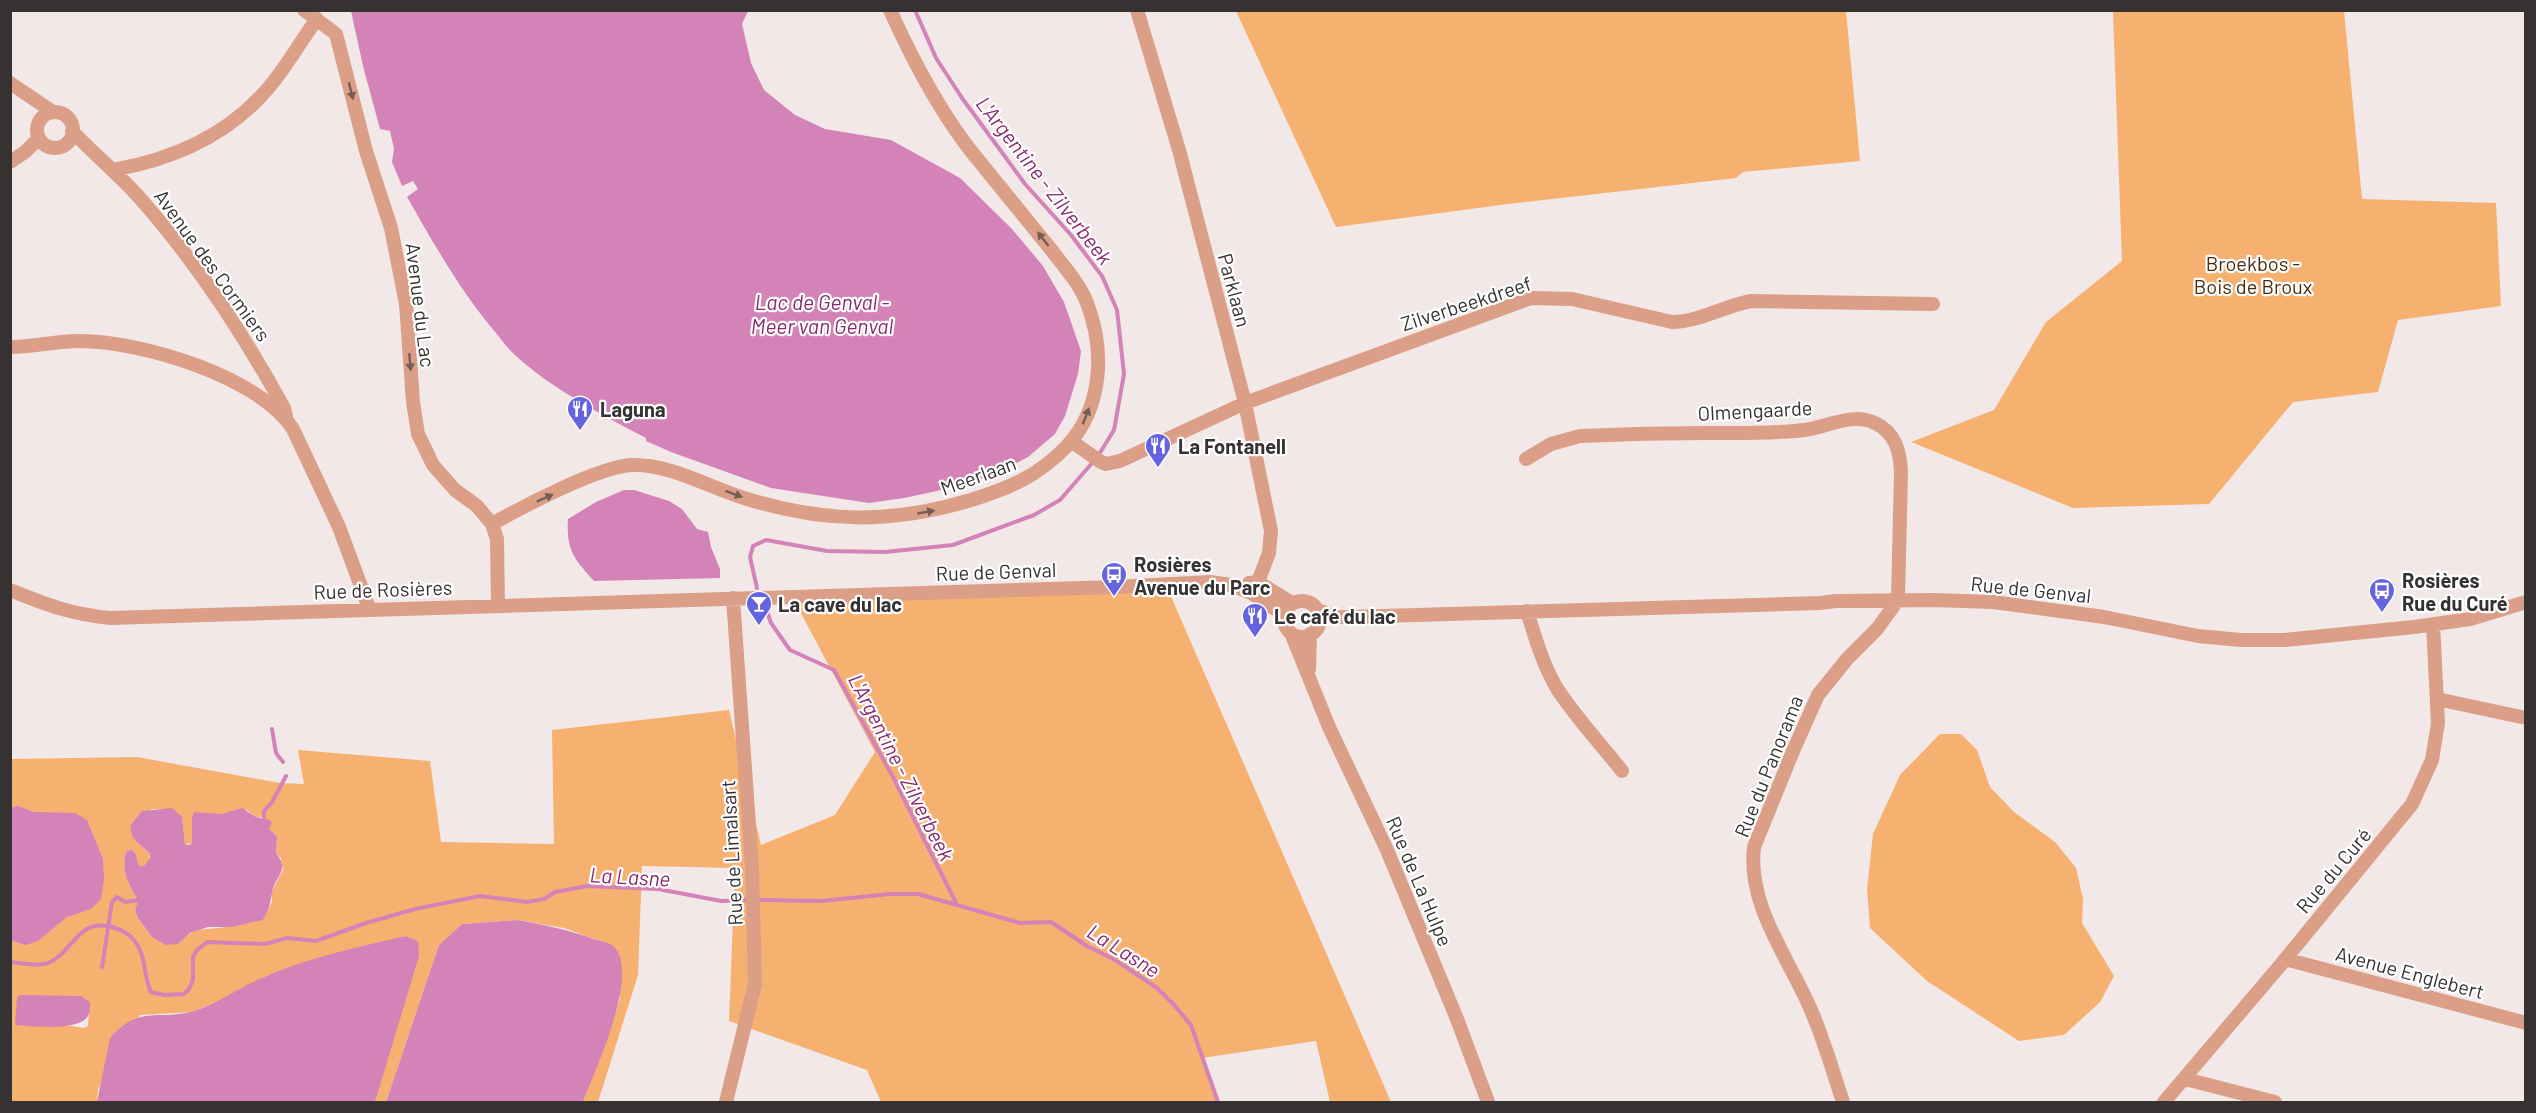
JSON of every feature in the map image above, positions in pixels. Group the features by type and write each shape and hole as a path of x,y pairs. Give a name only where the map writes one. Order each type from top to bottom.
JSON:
{"street":[{"path":"113,170 166,158 222,129 264,94 317,19 304,10"},
{"name":"Meerlaan","path":"492,524 515,511 608,469 631,465 679,474 745,498 797,512 838,517 891,518 932,512 999,491 1035,475 1051,463 1071,441 1083,424 1098,383 1099,356 1095,326 1086,300 1071,275 972,153 933,94 890,10"},
{"name":"Parklaan","path":"1137,10 1179,150 1245,403 1271,531 1269,553 1258,582"},
{"name":"Avenue du Lac","path":"317,19 336,34 366,151 391,228 406,304 413,402 418,434 433,465 455,490 477,506 492,524"},
{"name":"Avenue des Cormiers","path":"15,85 53,112 67,117 72,131 113,170 178,244 255,353 284,408 286,418 339,527 369,608"},
{"name":"Avenue des Cormiers","path":"15,85 40,119"},
{"path":"53,112 40,119 37,128 43,142 53,148 64,145 89,148"},
{"path":"64,145 72,131"},
{"path":"10,162 43,142"},
{"name":"Zilverbeekdreef","path":"1071,441 1101,462 1106,464 1120,461 1245,403 1531,298 1572,299 1672,322 1683,322 1751,301 1933,304"},
{"path":"10,347 81,341 159,354 233,382 261,398 286,418"},
{"name":"Olmengaarde","path":"1526,459 1551,444 1580,436 1764,433 1805,430 1849,420 1863,419 1876,423 1888,432 1900,456 1898,600"},
{"path":"492,524 497,539 498,606"},
{"name":"Rue de Genval","path":"762,597 1126,587 1210,582 1231,585 1251,593 1284,615"},
{"path":"1258,582 1292,603"},
{"name":"Rue de Genval","path":"1231,585 1258,582"},
{"name":"Rue de Rosières","path":"10,590 50,607 75,614 110,618 762,597"},
{"name":"Rue de Limalsart","path":"726,1102 755,984 752,868 733,598"},
{"path":"1314,630 1320,620 1318,610 1314,605 1304,600 1292,603 1284,615 1286,628 1297,636 1314,630 1336,617"},
{"name":"Rue de Genval","path":"1336,617 1898,600 1994,602 2104,617 2198,636 2241,640 2285,640 2469,619 2526,602"},
{"name":"Rue du Panorama","path":"1843,1102 1812,1012 1757,894 1752,862 1754,847 1818,695 1839,668 1877,629 1898,600"},
{"path":"1318,610 1336,617"},
{"path":"1527,611 1536,640 1558,690 1622,771"},
{"name":"Rue du Curé","path":"2164,1102 2412,804 2432,760 2438,723 2433,624"},
{"name":"Rue de La Hulpe","path":"1309,678 1314,630"},
{"name":"Rue de La Hulpe","path":"1291,633 1329,727 1387,850 1457,1019 1488,1102"},
{"path":"2437,699 2526,718"},
{"name":"Avenue Englebert","path":"2285,959 2526,1023"},
{"path":"2185,1079 2275,1102"}],"green space":[{"path":"1236,11 1846,11 1860,161 1743,172 1736,178 1508,204 1336,227"},
{"name":"Broekbos - Bois de Broux","path":"2113,11 2344,11 2362,199 2496,203 2501,306 2398,320 2378,392 2293,402 2209,504 2073,508 1911,442 1994,410 2046,322 2122,261"},
{"path":"1163,578 1391,1102 1330,1102 1316,1041 1202,1058 1217,1102 881,1102 867,1070 729,1021 735,868 642,866 638,975 598,1102 583,1102 620,999 611,945 564,928 518,920 462,924 439,945 386,1102 375,1102 418,941 406,936 308,962 266,976 221,1000 192,1012 140,1015 98,1089 97,1102 11,1102 11,941 28,943 42,936 68,916 91,909 75,813 44,813 11,808 11,759 137,757 280,783 304,784 298,750 430,761 441,842 554,844 552,730 729,710 761,845 835,815 875,752 796,604","holes":["151,809 161,809 182,818 185,844 192,843 193,833 208,814 247,810 256,817 264,817 269,829 277,836 276,853 281,858 283,870 272,891 272,902 263,920 195,931 178,944 152,937 138,918 135,910 138,900 128,883 124,865 126,852 131,849 138,865 144,866 149,862 150,854 143,848","89,1014 88,1026 83,1028 15,1025"]},
{"path":"1940,734 1961,734 1977,750 1990,787 2014,812 2055,842 2076,868 2083,899 2082,923 2114,976 2100,1002 2064,1035 2019,1041 1927,981 1870,928 1867,889 1873,834 1900,775"}],"water":[{"name":"Lac de Genval - Meer van Genval","path":"351,11 748,11 742,24 751,63 764,90 795,115 825,129 891,140 960,178 1012,229 1043,266 1064,302 1081,351 1078,374 1065,416 1055,434 1028,457 995,474 965,485 869,503 771,488 646,441 646,438 544,378 515,355 479,312 446,264 407,197 418,189 413,181 402,186 392,162 394,149 390,131 380,129"},
{"path":"624,490 634,490 669,501 682,509 697,529 708,532 720,569 720,578 594,581 581,566 570,546 568,519 596,502"},
{"path":"18,806 34,812 75,813 87,820 103,859 104,879 101,899 91,909 67,917 38,941 26,945 11,941 11,808"},
{"path":"172,808 182,817 185,844 189,845 192,843 194,812 222,814 242,808 256,817 270,820 272,823 269,829 277,836 276,853 282,869 273,887 269,907 263,920 232,927 208,927 190,933 178,944 166,945 152,937 138,918 135,910 138,900 126,877 124,865 126,852 131,849 136,854 138,865 144,866 150,854 133,838 130,826 142,811"},
{"path":"518,920 566,930 608,943 620,957 622,975 613,1021 583,1102 386,1102 439,945 462,924"},
{"path":"406,936 418,941 419,956 375,1102 97,1102 110,1038 131,1021 141,1017 194,1011 213,1004 264,977 299,964"},
{"path":"20,995 81,996 90,1002 89,1013 83,1021 65,1026 15,1025 17,997"}],"waterway":[{"name":"L'Argentine - Zilverbeek","path":"915,10 936,58 962,98 1025,184 1071,235 1102,276 1117,310 1124,374 1114,430 1098,456"},
{"name":"L'Argentine - Zilverbeek","path":"757,588 750,557 753,546 766,540 827,551 885,552 953,545 1034,515 1060,500 1093,462"},
{"name":"L'Argentine - Zilverbeek","path":"765,605 771,623 790,650 834,670 893,777 956,903"},
{"path":"272,729 276,753 283,762"},
{"path":"264,817 264,811 272,802 286,776"},
{"name":"La Lasne","path":"10,962 34,965 48,963 59,956 87,929 99,926 112,927 130,936 138,946 151,992 164,995 184,994 193,980 193,957 197,950 207,942 265,944 287,938 316,941 415,909 480,896 527,902 544,899 555,892 587,886 658,889 721,901 749,900"},
{"name":"La Lasne","path":"756,900 822,901 890,894 918,894 1020,923 1051,922 1157,988 1175,1006 1191,1025 1218,1102"},
{"path":"102,967 112,902 117,897 125,902 138,900"}],"place":[{"name":"Laguna","path":"580,432"},
{"name":"La Fontanell","path":"1158,469"},
{"name":"Rosières Avenue du Parc","path":"1114,598"},
{"name":"Rosières Rue du Curé","path":"2382,614"},
{"name":"La cave du lac","path":"759,627"},
{"name":"Le café du lac","path":"1255,639"}]}
